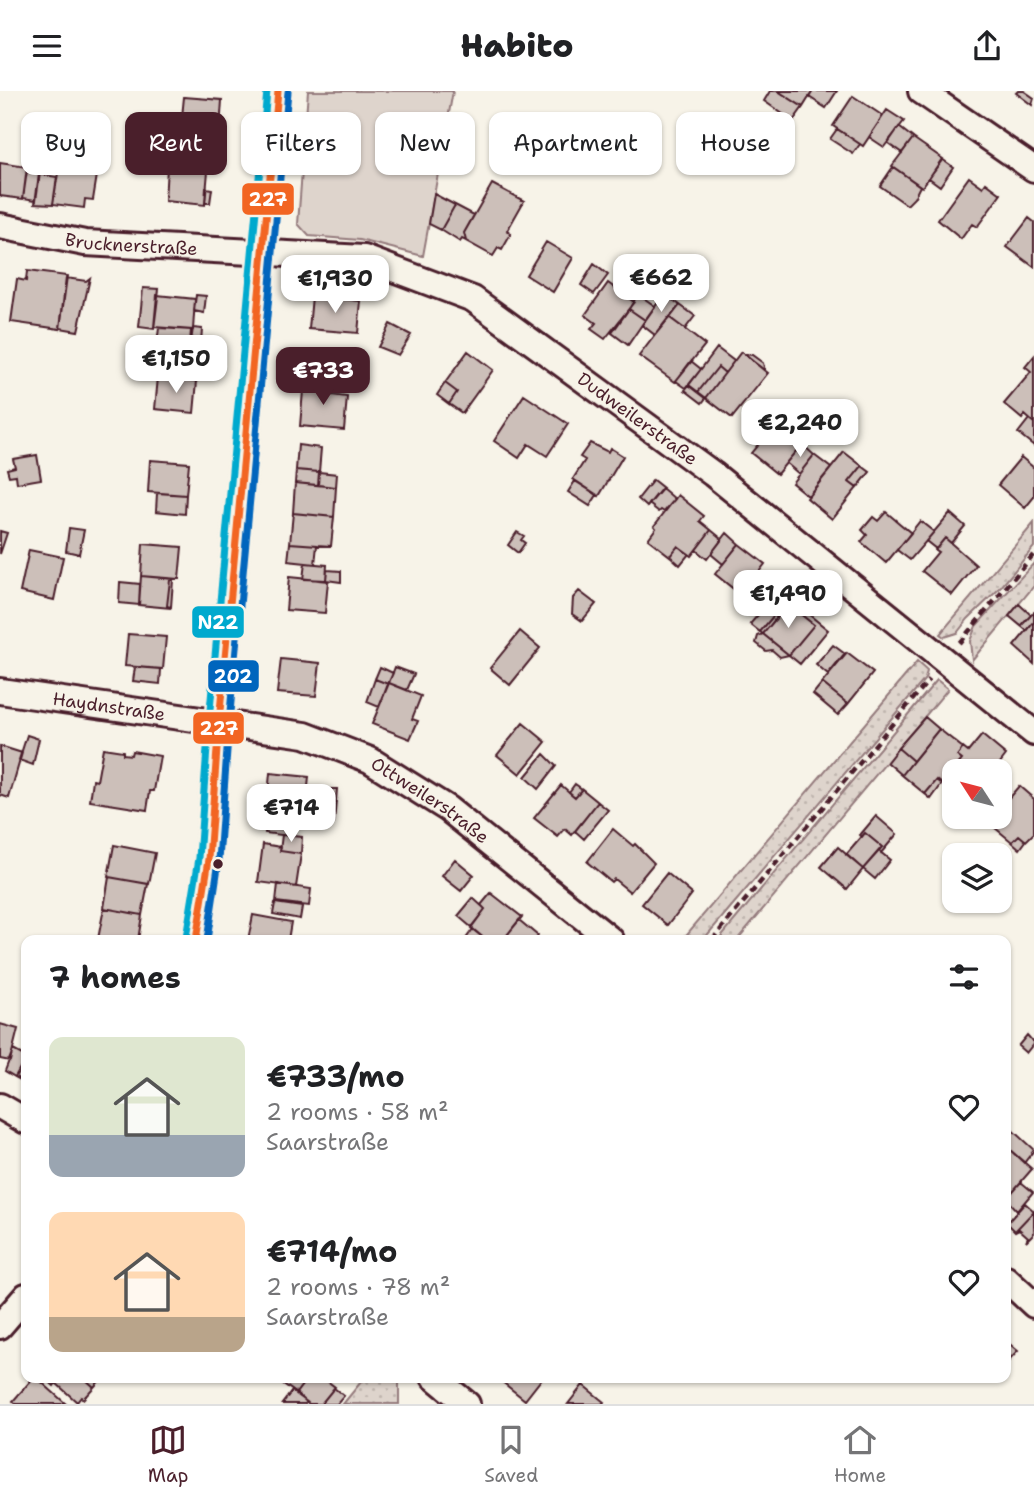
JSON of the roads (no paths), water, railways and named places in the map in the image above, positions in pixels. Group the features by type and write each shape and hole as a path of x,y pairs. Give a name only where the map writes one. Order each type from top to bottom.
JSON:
{"street":[{"path":"197,935 209,859 219,722 278,91"},
{"path":"921,91 1034,169"},
{"name":"Brucknerstraße","path":"0,226 85,243 264,253"},
{"name":"Dudweilerstraße","path":"264,253 364,258 474,299 713,474 1034,733"},
{"name":"Haydnstraße","path":"0,691 219,722"},
{"name":"Ottweilerstraße","path":"219,722 305,735 370,760 449,809 605,935"},
{"path":"0,1106 21,1118"},
{"path":"1011,1284 1034,1305"},
{"path":"0,1326 21,1302"},
{"path":"441,1383 467,1404"}]}
